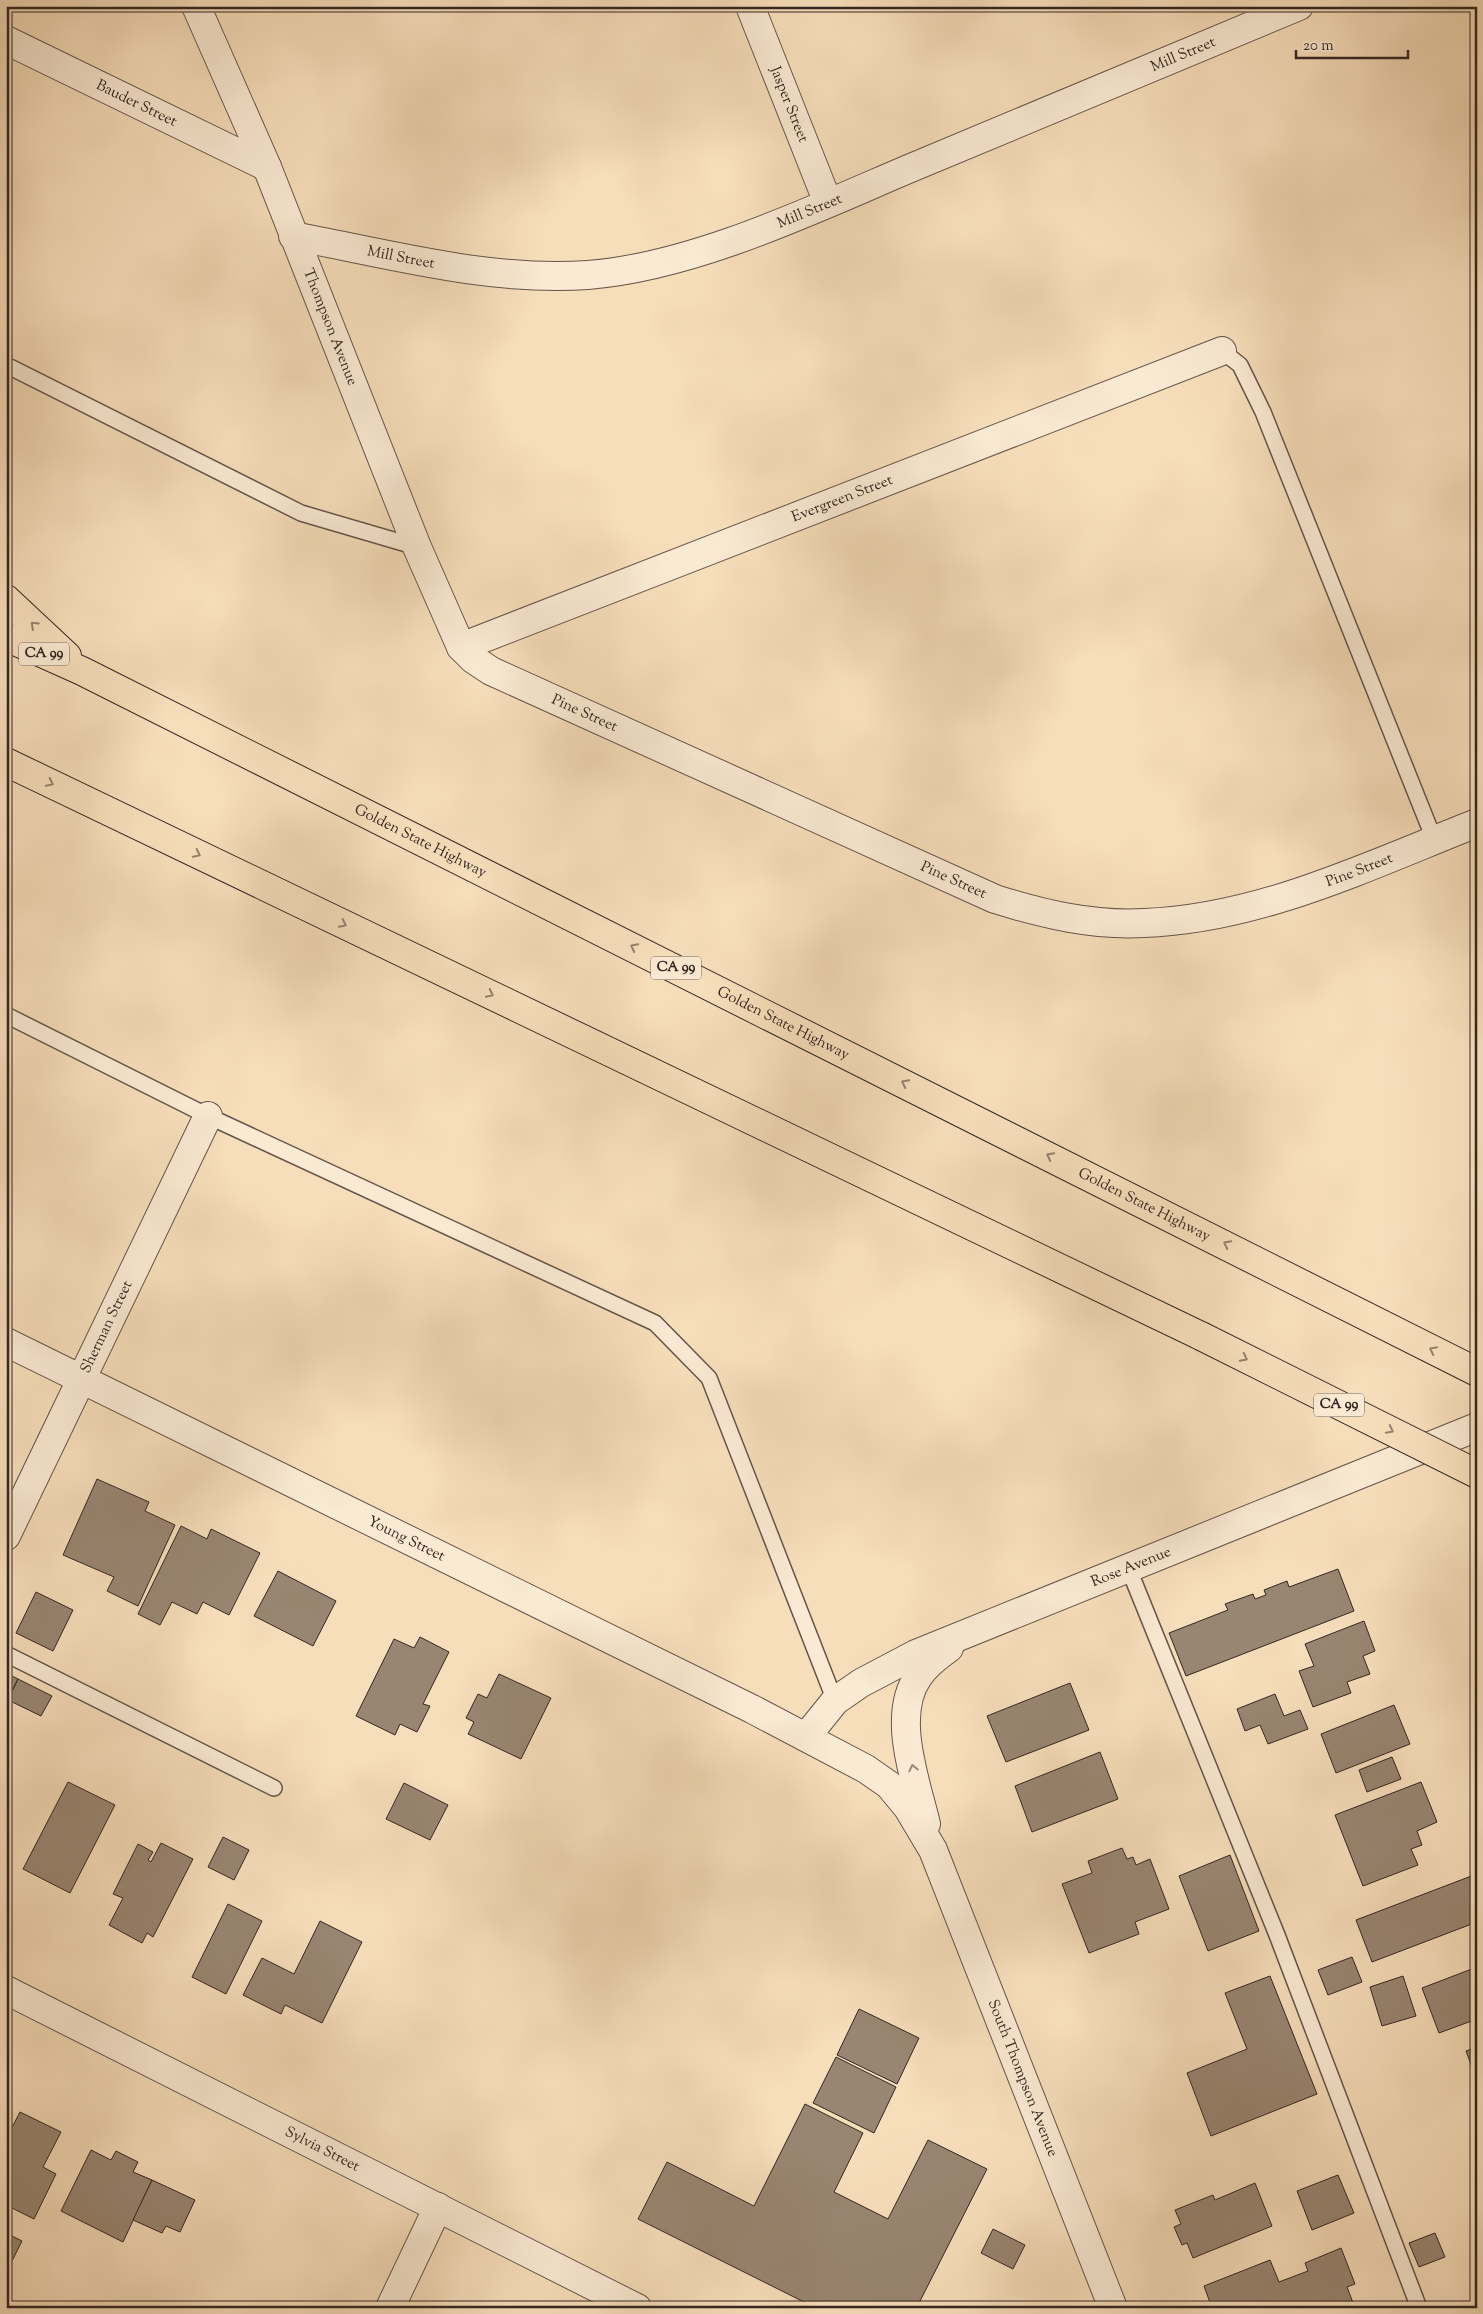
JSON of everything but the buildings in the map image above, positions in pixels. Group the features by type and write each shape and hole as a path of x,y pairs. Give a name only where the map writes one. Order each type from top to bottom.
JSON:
{"highway":[{"path":"6,599 82,671"},
{"name":"Golden State Highway","path":"6,637 82,671 1270,1266 1477,1372"},
{"name":"CA 99","path":"6,762 1201,1336 1477,1474"}],"street":[{"name":"Thompson Avenue","path":"196,6 266,167 417,547 461,647"},
{"name":"Jasper Street","path":"750,6 828,203"},
{"name":"Mill Street","path":"293,236 455,266 531,275 589,275 653,264 723,244 828,203 1299,6"},
{"name":"Bauder Street","path":"6,40 266,167"},
{"name":"Evergreen Street","path":"461,647 1222,350"},
{"name":"Pine Street","path":"461,647 473,659 491,671 995,900 1042,914 1089,921 1143,924 1193,919 1241,910 1289,895 1477,823"},
{"name":"Sherman Street","path":"6,1536 208,1116"},
{"name":"Young Street","path":"6,1342 806,1737"},
{"name":"Rose Avenue","path":"806,1737 835,1700 861,1682 916,1654 1477,1427"},
{"name":"South Thompson Avenue","path":"982,1626 942,1653 918,1676 909,1698 905,1725 912,1767 933,1850 1114,2308"},
{"name":"South Thompson Avenue","path":"806,1737 866,1769 889,1785 908,1808 933,1850"},
{"name":"Sylvia Street","path":"6,1990 638,2308"},
{"path":"390,2308 438,2206"}],"lane":[{"path":"1222,350 1240,365 1263,412 1434,840"},
{"path":"6,366 301,513 417,547"},
{"path":"6,1015 208,1116 655,1323 709,1378 835,1700"},
{"path":"1128,1568 1274,1928 1419,2308"},
{"path":"6,1654 274,1788"}]}
